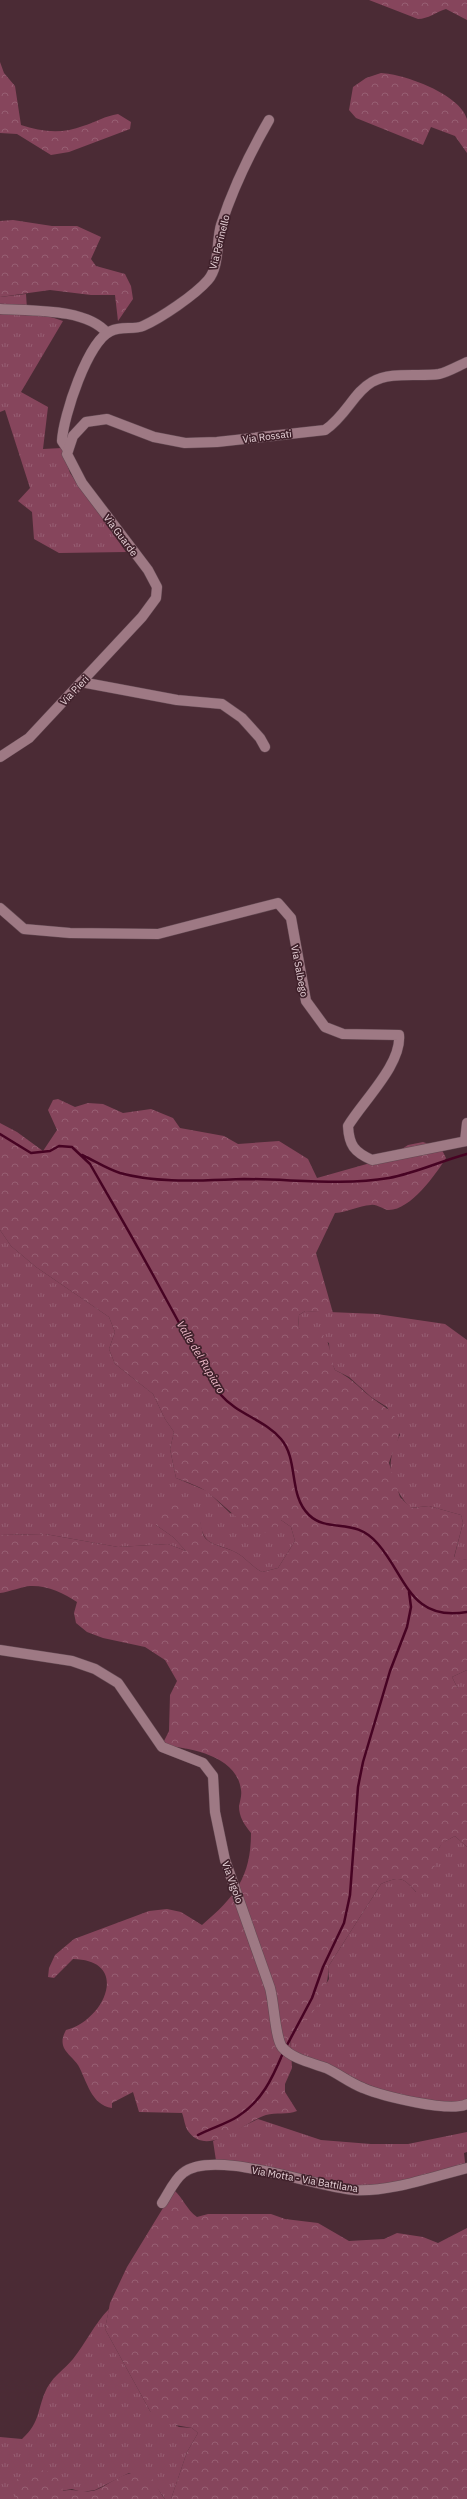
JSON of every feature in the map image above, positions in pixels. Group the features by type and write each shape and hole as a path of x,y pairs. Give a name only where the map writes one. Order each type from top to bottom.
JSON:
{"street":[{"name":"Via Perinello","path":"107,333 143,326 198,290 209,279 215,262 223,219 250,153 269,120"},
{"path":"0,309 75,316 101,326 107,333 100,337 89,353 65,419 62,441 68,452"},
{"name":"Via Rossati","path":"68,452 73,436 86,422 107,419 154,437 185,443 217,442 325,430 336,423 360,393 372,382 386,378 440,374 467,362"},
{"name":"Via Guarde","path":"68,452 82,483 148,570 157,587 156,598 142,617"},
{"name":"Via Pieri","path":"0,757 29,738 142,617"},
{"path":"81,682 177,700 222,704 242,718 260,738 265,747"},
{"name":"Via Salbego","path":"0,908 24,929 70,933 158,934 278,903 291,918 306,1001 325,1028 343,1034 399,1035 400,1042 391,1065 348,1126 350,1143 353,1149 372,1160 466,1141"},
{"path":"466,1141 467,1123"},
{"name":"Via Vigolo","path":"0,1650 72,1661 94,1669 118,1682 162,1747 203,1763 213,1776 215,1812 225,1860 270,1988 275,2006 277,2036 283,2047 297,2057 327,2068 364,2089 445,2108 467,2104"},
{"name":"Via Motta - Via Battilana","path":"162,2203 184,2172 206,2164 235,2166 354,2190 397,2185 467,2168"}],"green space":[{"path":"369,0 467,0 467,20 446,9 425,18 418,19"},
{"path":"0,62 4,73 15,86 21,125 44,131 60,131 75,129 118,114 131,122 130,129 69,152 51,155 17,134 0,133"},
{"path":"381,73 391,74 416,81 430,87 454,101 462,110 467,119 467,153 455,136 431,127 423,145 356,118 349,110 353,87 366,78"},
{"path":"13,220 52,226 77,226 101,237 91,259 96,266 125,274 131,286 133,299 118,321 115,295 91,295 50,290 0,297 0,221"},
{"path":"26,294 27,309 63,321 21,392 48,407 43,449 62,448 70,473 126,552 59,553 34,539 32,512 18,501 30,488 5,410 0,412 0,297"},
{"path":"58,1099 75,1107 88,1103 103,1104 123,1113 151,1109 173,1118 180,1128 224,1136 238,1144 279,1141 308,1159 317,1178 388,1158 408,1145 423,1142 441,1148 446,1158 429,1182 405,1205 396,1209 388,1210 371,1205 335,1213 316,1253 333,1313 305,1311 299,1315 298,1328 323,1335 329,1346 335,1370 351,1380 372,1398 387,1408 395,1417 399,1427 399,1437 389,1463 400,1497 411,1508 429,1506 461,1515 463,1523 454,1557 467,1560 467,1670 452,1677 458,1689 467,1689 467,1847 455,1836 444,1842 439,1848 432,1873 417,1893 404,1881 397,1879 381,1884 328,1967 328,1976 324,1993 320,2001 299,2030 290,2032 292,2068 285,2084 285,2092 297,2111 266,2115 227,2136 216,2140 206,2141 196,2139 188,2131 182,2113 139,2112 133,2092 112,2103 112,2108 99,2102 90,2091 78,2065 65,2050 63,2045 63,2036 66,2030 80,2024 92,2015 101,2003 106,1991 107,1979 102,1969 91,1962 73,1959 54,1978 48,1977 49,1968 55,1955 74,1939 149,1911 167,1909 181,1912 202,1925 224,1905 239,1885 248,1862 250,1848 251,1833 242,1820 239,1810 241,1792 238,1778 231,1769 221,1761 210,1756 185,1748 162,1745 169,1731 170,1695 177,1681 165,1660 145,1647 103,1638 87,1632 76,1623 74,1613 77,1602 55,1590 30,1586 0,1593 0,1535 45,1534 118,1547 168,1544 186,1551 173,1537 156,1525 157,1511 168,1500 191,1510 198,1517 202,1526 203,1535 206,1539 213,1544 237,1553 262,1572 278,1568 295,1541 291,1527 281,1520 275,1533 256,1530 239,1519 204,1490 176,1478 170,1449 174,1432 165,1419 153,1394 115,1364 109,1349 115,1332 109,1317 36,1267 11,1246 0,1230 0,1123 17,1132 43,1151 57,1130 48,1110 53,1100"},
{"path":"0,1230 11,1246 36,1267 109,1317 115,1332 109,1349 115,1364 153,1394 165,1419 174,1432 170,1449 176,1478 207,1491 230,1513 281,1520 291,1527 295,1541 278,1568 262,1572 237,1553 213,1544 205,1537 200,1522 156,1525 173,1537 186,1551 168,1544 118,1547 45,1534 0,1535"},
{"path":"305,1311 377,1314 445,1324 467,1340 467,1560 454,1558 463,1523 461,1515 429,1506 410,1508 397,1490 393,1482 391,1464 395,1445 400,1435 387,1407 371,1397 349,1377 335,1370 330,1358 329,1343 298,1328 299,1315"},
{"path":"467,1670 467,1689 458,1689 452,1677"},
{"path":"455,1836 467,1847 467,2107 445,2112 410,2101 331,2070 292,2060 290,2032 299,2030 329,1979 328,1967 381,1884 401,1879 408,1883 416,1892 435,1866 435,1855 442,1843"},
{"path":"258,2119 321,2140 371,2144 408,2144 467,2132 467,2152 464,2153 466,2171 346,2190 217,2167 213,2141"},
{"path":"174,2190 190,2211 197,2217 208,2214 271,2214 285,2219 318,2223 349,2241 384,2239 397,2233 423,2237 438,2243 467,2228 467,2499 171,2499 187,2452 198,2433 192,2428 164,2423 150,2411 105,2329 110,2303 127,2267"},
{"path":"109,2309 105,2329 150,2411 179,2427 192,2428 198,2433 187,2452 171,2499 165,2499 149,2477 129,2473 95,2490 82,2492 72,2489 15,2499 0,2499 0,2437 22,2439 28,2433 36,2421 44,2395 50,2383 73,2359"},
{"path":"31,2470 52,2473 59,2480 63,2491 92,2491 122,2476 142,2473 151,2478 165,2499 15,2499 15,2481"}],"waterway":[{"name":"Valle del Rupiaro","path":"0,1134 31,1153 50,1151 59,1146 72,1147 90,1164 206,1372 221,1395 235,1407 274,1432 287,1447 298,1498 309,1515 317,1521 325,1524 360,1530 369,1535 388,1557 403,1582 421,1603 433,1610 448,1613 467,1612"},
{"path":"82,1155 120,1173 150,1179 262,1179 353,1182 389,1178 467,1154"},
{"path":"286,2047 312,1998 323,1967 344,1923 350,1895 358,1787 363,1762 390,1671 407,1627 411,1607 409,1592"},
{"path":"198,2135 233,2119 246,2111 260,2097 275,2072 283,2053"}]}
